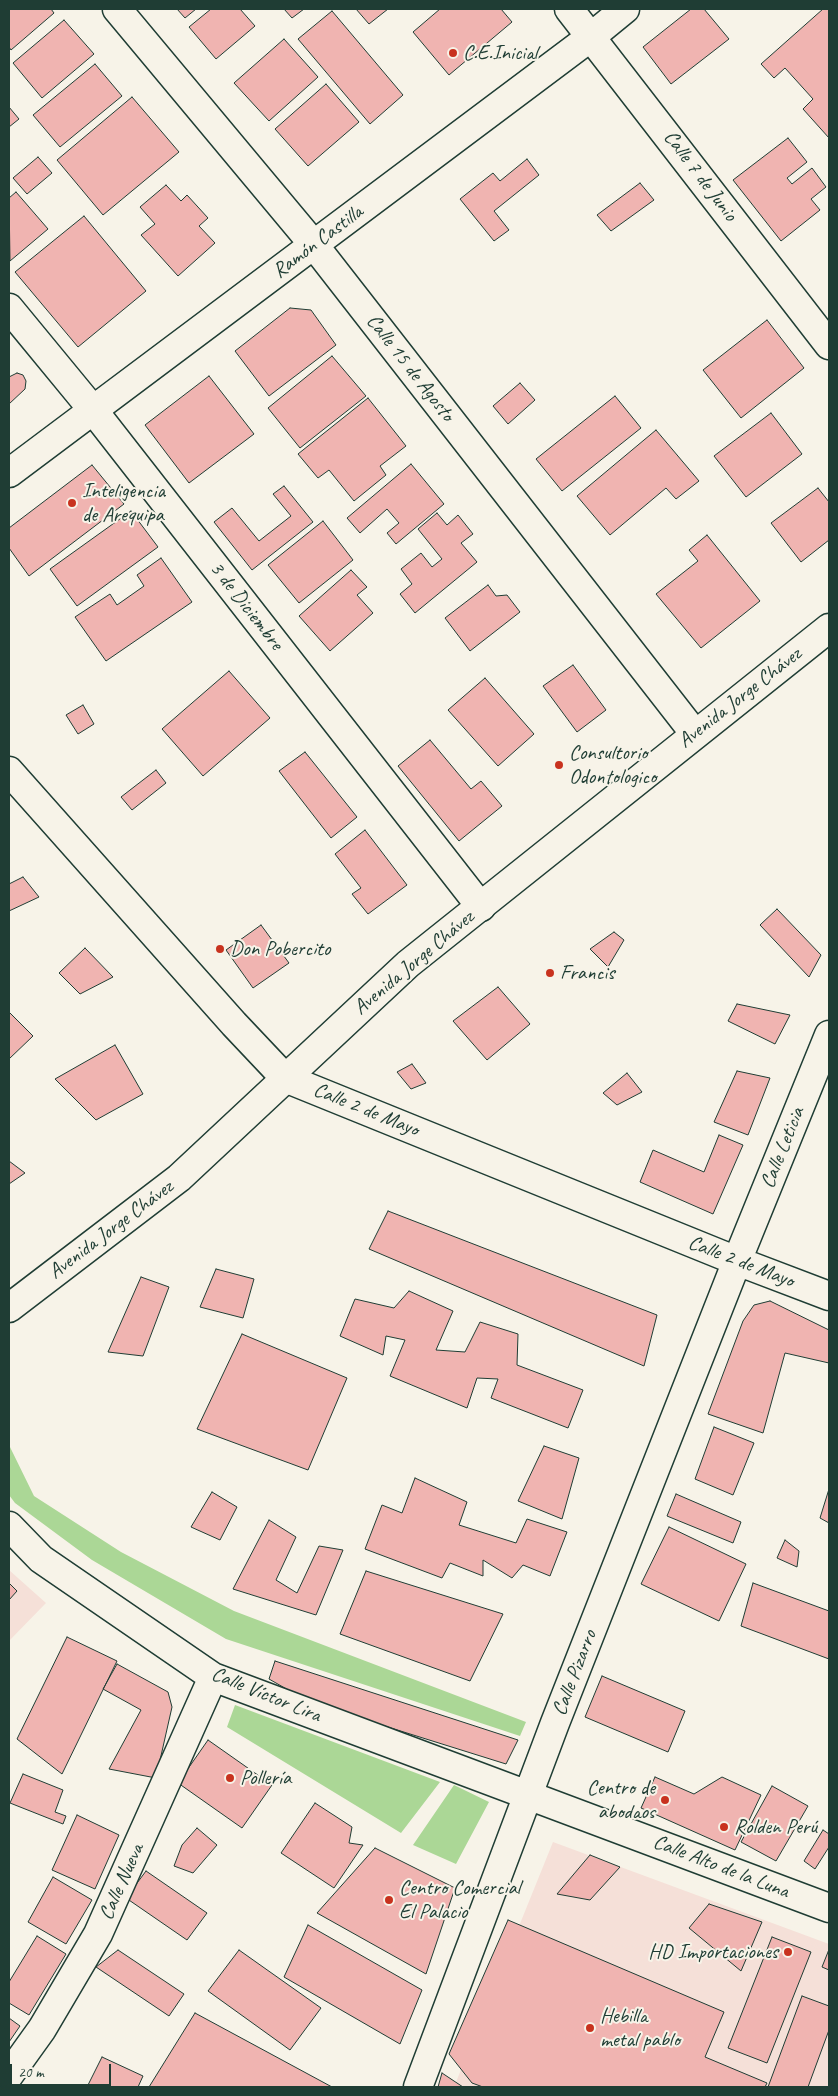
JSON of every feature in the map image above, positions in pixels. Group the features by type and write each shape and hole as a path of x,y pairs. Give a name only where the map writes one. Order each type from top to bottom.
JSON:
{"street":[{"name":"Calle 15 de Agosto","path":"117,9 314,245 695,734"},
{"name":"Calle 7 de Junio","path":"569,9 592,36 829,345"},
{"name":"Ramón Castilla","path":"9,473 592,36 625,9"},
{"name":"3 de Diciembre","path":"9,308 93,410 481,907"},
{"name":"Avenida Jorge Chávez","path":"9,1308 179,1178 408,964 829,628"},
{"name":"Calle 2 de Mayo","path":"9,771 234,1024 285,1078 737,1261 829,1296"},
{"name":"Calle Leticia","path":"737,1261 829,1036"},
{"name":"Calle Pizarro","path":"418,2087 528,1795 737,1261"},
{"name":"Calle Víctor Lira","path":"9,1526 40,1559 213,1677 528,1795"},
{"name":"Calle Nueva","path":"9,2075 42,2030 98,1934 213,1677"},
{"name":"Calle Alto de la Luna","path":"528,1795 829,1908"}],"shaded area":[{"path":"9,1570 46,1603 9,1641"},
{"path":"553,1842 829,1944 829,2087 454,2087"}],"green space":[{"path":"9,1445 34,1496 121,1552 234,1611 526,1722 520,1736 226,1639 92,1560 15,1503 9,1495"},
{"path":"235,1705 440,1782 401,1833 227,1727"},
{"path":"454,1785 489,1802 456,1864 413,1845"}],"building":[{"path":"9,9 51,9 54,13 11,50 9,47"},
{"path":"177,9 196,9 185,18"},
{"path":"211,9 240,9 255,26 216,59 189,27"},
{"path":"284,9 304,9 292,18"},
{"path":"356,9 388,9 369,24"},
{"name":"C.E.Inicial","path":"440,9 501,9 512,22 449,75 413,32"},
{"path":"691,9 704,9 729,39 671,84 643,47"},
{"path":"823,9 829,9 829,138 803,109 813,99 785,68 774,78 761,64"},
{"path":"332,11 403,95 370,124 298,39"},
{"path":"64,20 94,54 42,98 13,63"},
{"path":"284,39 318,77 269,121 234,83"},
{"path":"95,64 122,96 60,147 33,115"},
{"path":"326,84 359,122 308,166 275,129"},
{"path":"132,97 179,152 103,215 57,160"},
{"path":"9,107 19,119 9,127"},
{"path":"788,138 807,162 787,178 792,184 812,168 826,187 811,199 820,210 781,241 733,180"},
{"path":"38,157 52,173 27,194 13,178"},
{"path":"527,159 539,175 494,211 509,230 494,241 460,199 493,173 500,181"},
{"path":"640,183 654,200 611,231 597,215"},
{"path":"166,185 181,201 187,195 208,218 199,226 215,243 178,276 141,235 155,224 140,207"},
{"path":"16,192 48,229 10,261 9,198"},
{"path":"84,216 146,291 78,347 15,272"},
{"path":"290,308 311,310 336,345 269,396 235,351"},
{"path":"767,320 804,368 741,418 703,370"},
{"path":"332,356 366,396 300,448 268,408"},
{"path":"17,373 23,375 26,381 25,389 9,404 9,377"},
{"path":"209,376 254,434 189,483 145,425"},
{"path":"520,383 535,400 508,424 493,406"},
{"path":"615,396 641,428 562,491 536,459"},
{"path":"368,398 406,446 380,466 386,475 354,501 329,470 318,478 298,454"},
{"path":"771,413 802,454 746,497 714,456"},
{"path":"656,430 699,481 676,499 666,488 610,535 577,496"},
{"path":"411,464 444,504 396,544 387,533 399,523 387,509 360,533 347,518"},
{"path":"92,465 124,504 29,576 9,548 9,528"},
{"path":"284,486 313,522 252,570 214,522 232,508 259,541 291,516 273,494"},
{"path":"818,488 829,502 829,540 801,562 771,523"},
{"path":"131,511 158,547 77,606 50,569"},
{"path":"437,513 447,525 458,515 473,534 461,543 477,562 415,613 400,594 412,584 401,569 421,553 432,567 442,559 418,529"},
{"path":"323,521 353,560 299,603 268,565"},
{"path":"707,535 760,601 701,648 656,594 698,561 689,550"},
{"path":"161,558 192,602 106,661 75,617 110,594 117,605 144,586 137,575"},
{"path":"351,570 367,587 357,595 373,613 330,651 299,616"},
{"path":"488,585 496,596 507,595 520,612 470,651 445,618"},
{"path":"573,665 606,710 577,732 543,686"},
{"path":"229,671 270,718 203,776 162,729"},
{"path":"485,678 534,734 498,766 448,710"},
{"path":"83,705 94,724 78,734 66,715"},
{"path":"430,740 471,789 481,781 502,806 459,841 398,766"},
{"path":"305,752 357,817 331,838 279,771"},
{"path":"156,770 166,783 132,810 121,797"},
{"path":"365,830 407,885 368,914 352,894 361,888 335,854"},
{"path":"23,877 39,897 9,911 9,884"},
{"path":"777,909 821,955 809,977 760,925"},
{"path":"261,925 289,963 253,988 226,950"},
{"path":"614,932 624,940 608,967 590,949"},
{"path":"85,948 113,977 80,994 59,973"},
{"path":"498,987 530,1024 487,1060 453,1021"},
{"path":"737,1004 790,1015 775,1044 728,1021"},
{"path":"9,1012 33,1036 9,1059"},
{"path":"115,1045 143,1094 96,1120 55,1079"},
{"path":"412,1064 426,1083 411,1089 397,1072"},
{"path":"737,1071 770,1078 748,1135 714,1122"},
{"path":"627,1073 642,1092 617,1105 603,1093"},
{"path":"719,1135 743,1145 713,1214 640,1182 653,1150 704,1172"},
{"path":"9,1161 25,1173 9,1184"},
{"path":"388,1211 657,1315 644,1366 369,1249"},
{"path":"216,1269 254,1279 243,1318 200,1307"},
{"path":"141,1277 169,1287 143,1356 108,1352"},
{"path":"409,1291 453,1311 436,1350 465,1352 480,1322 518,1334 517,1365 583,1390 568,1428 491,1398 498,1379 477,1378 467,1408 390,1376 405,1340 386,1336 383,1355 340,1336 355,1299 394,1308"},
{"path":"770,1301 829,1330 829,1363 785,1353 763,1433 708,1414 743,1321 754,1305"},
{"path":"242,1334 347,1378 308,1470 197,1429"},
{"path":"714,1427 754,1443 733,1495 695,1479"},
{"path":"544,1446 579,1458 562,1519 518,1501"},
{"path":"415,1478 467,1502 459,1525 516,1543 527,1519 567,1532 550,1576 523,1565 512,1578 483,1560 483,1576 450,1563 442,1578 365,1549 382,1505 402,1513"},
{"path":"829,1489 829,1523 820,1518"},
{"path":"212,1492 237,1507 220,1540 191,1527"},
{"path":"676,1494 741,1522 733,1543 667,1516"},
{"path":"269,1520 296,1537 276,1580 297,1593 319,1546 343,1550 316,1615 233,1589"},
{"path":"669,1527 746,1564 719,1621 641,1584"},
{"path":"785,1540 799,1551 797,1567 777,1558"},
{"path":"366,1571 503,1614 470,1681 340,1634"},
{"path":"9,1583 17,1591 9,1600"},
{"path":"753,1583 829,1611 829,1659 741,1626"},
{"path":"67,1637 117,1661 62,1774 17,1739"},
{"path":"275,1661 518,1740 506,1764 311,1703 269,1679"},
{"path":"117,1664 168,1692 172,1707 156,1778 109,1769 141,1710 103,1689"},
{"path":"602,1676 685,1711 668,1752 585,1717"},
{"path":"208,1740 272,1785 242,1828 178,1783"},
{"path":"23,1774 63,1790 55,1812 66,1816 63,1824 10,1803"},
{"path":"655,1777 694,1794 722,1777 761,1795 735,1850 641,1808"},
{"path":"772,1786 808,1806 776,1861 741,1842"},
{"path":"315,1803 352,1827 349,1843 363,1845 334,1888 281,1853"},
{"path":"77,1815 119,1835 95,1889 52,1870"},
{"path":"197,1828 217,1845 193,1873 174,1866 182,1845"},
{"path":"823,1830 829,1834 829,1847 815,1869 804,1861"},
{"name":"Centro Comercial El Palacio","path":"375,1848 455,1888 426,1974 317,1913"},
{"path":"590,1855 620,1867 590,1900 557,1894"},
{"path":"146,1871 207,1913 187,1940 126,1898"},
{"path":"53,1877 92,1900 66,1944 28,1922"},
{"path":"709,1904 762,1922 741,1971 689,1928"},
{"path":"508,1920 724,2012 705,2057 767,2083 765,2087 483,2087 472,2083 449,2054"},
{"path":"308,1925 422,1990 400,2044 284,1977"},
{"path":"37,1936 66,1954 29,2015 9,2003 9,1982"},
{"path":"772,1937 811,1952 767,2063 728,2048"},
{"path":"118,1950 184,1994 169,2016 96,1967"},
{"path":"239,1950 321,2008 290,2050 208,1991"},
{"path":"829,1953 829,1970 822,1967"},
{"path":"802,1996 829,2006 829,2030 808,2087 768,2087"},
{"path":"195,2013 332,2087 149,2087"},
{"path":"9,2018 20,2026 9,2042"},
{"path":"102,2057 143,2076 138,2087 93,2087 88,2085"},
{"path":"442,2073 463,2087 438,2087"}],"place":[{"name":"C.E.Inicial","path":"453,53"},
{"name":"Inteligencia de Arequipa","path":"72,503"},
{"name":"Consultorio Odontologico","path":"559,765"},
{"name":"Don Pobercito","path":"220,949"},
{"name":"Francis","path":"550,973"},
{"name":"Pollería","path":"230,1778"},
{"name":"Centro de abodaos","path":"665,1800"},
{"name":"Rolden Perú","path":"724,1827"},
{"name":"Centro Comercial El Palacio","path":"389,1900"},
{"name":"HD Importaciones","path":"788,1952"},
{"name":"Hebilla metal pablo","path":"590,2028"}]}
